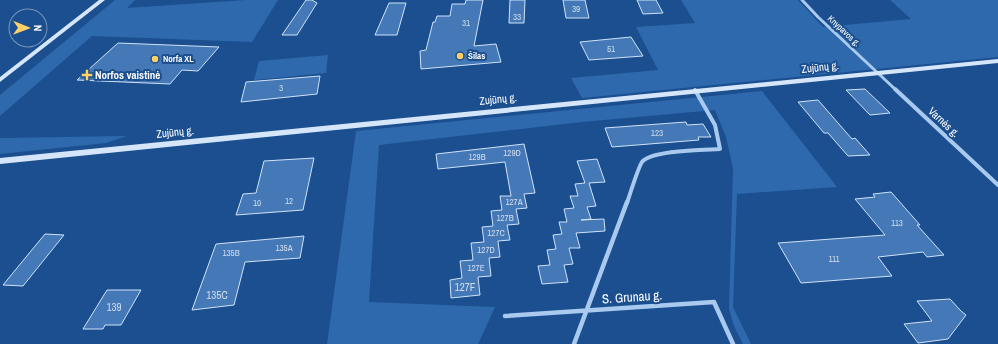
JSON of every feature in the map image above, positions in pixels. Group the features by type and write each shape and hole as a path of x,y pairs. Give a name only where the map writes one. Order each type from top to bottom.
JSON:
{"main road":[{"path":"0,80 102,0"},
{"name":"Zujūnų g.","path":"0,161 695,90 998,61"}],"street":[{"name":"Knypavos g.","path":"802,0 877,72"},
{"name":"Varnės g.","path":"877,72 998,185"},
{"path":"574,344 642,162 646,158 659,154 720,149 718,134 695,90"},
{"name":"S. Grunau g.","path":"505,316 714,302 733,344"}],"shaded area":[{"path":"115,0 135,0 127,8 246,0 278,0 252,42 92,36 0,116 0,95"},
{"path":"681,0 798,0 823,27 911,19 890,0 998,0 998,57 582,98 571,78 658,70 636,27 695,23"},
{"path":"328,55 326,73 254,80 259,61"},
{"path":"762,91 837,187 737,194 733,307 751,344 743,344 734,326 729,309 733,169 726,137 715,110 582,122 379,145 369,302 495,307 478,344 327,344 356,131"},
{"path":"127,136 106,143 0,154 0,138"}],"building":[{"path":"306,0 312,0 317,3 297,35 282,35"},
{"path":"466,0 483,0 474,46 496,44 501,62 421,69 420,51 426,50 433,22 435,22 437,16 450,16 452,4 465,4"},
{"path":"510,0 525,0 524,23 509,23"},
{"path":"563,0 585,0 589,18 566,18"},
{"path":"637,0 656,0 663,13 643,14"},
{"path":"389,3 406,3 397,35 375,35"},
{"path":"631,37 643,56 589,60 580,42"},
{"name":"Norfa XL","path":"118,43 219,47 198,71 182,70 170,84 77,80"},
{"path":"320,76 317,94 241,102 246,82"},
{"path":"865,89 890,113 870,115 846,90"},
{"path":"818,100 852,139 855,138 870,155 848,156 828,133 824,133 798,102"},
{"path":"686,122 687,125 703,124 711,137 698,137 699,140 612,147 605,128"},
{"path":"524,144 535,193 524,194 527,208 516,209 519,224 507,225 510,240 498,241 500,257 489,258 491,276 478,277 480,295 451,298 450,280 462,278 460,261 473,260 471,243 484,242 482,227 493,226 491,211 502,210 500,196 511,196 505,162 438,169 436,154"},
{"path":"314,158 303,210 236,215 243,194 256,193 264,161"},
{"path":"597,159 605,182 589,183 596,206 587,207 591,219 581,220 604,219 605,231 576,233 580,248 569,248 573,264 564,265 568,282 542,284 538,266 550,265 547,250 556,249 553,235 562,234 559,222 567,222 564,209 574,208 570,196 578,196 575,184 585,183 577,161"},
{"path":"891,192 920,225 917,225 944,255 927,257 923,252 878,257 892,276 801,283 778,243 885,235 855,199 875,197 873,194"},
{"path":"45,234 64,235 23,286 3,285"},
{"path":"304,236 300,258 245,262 234,305 192,310 216,244"},
{"path":"107,290 141,290 121,325 105,325 103,329 83,329"},
{"path":"950,299 966,315 948,339 918,343 904,324 932,321 917,301"}],"place":[{"name":"Šilas","path":"460,56"},
{"name":"Norfa XL","path":"155,59"},
{"name":"Norfos vaistinė","path":"87,75"}]}
